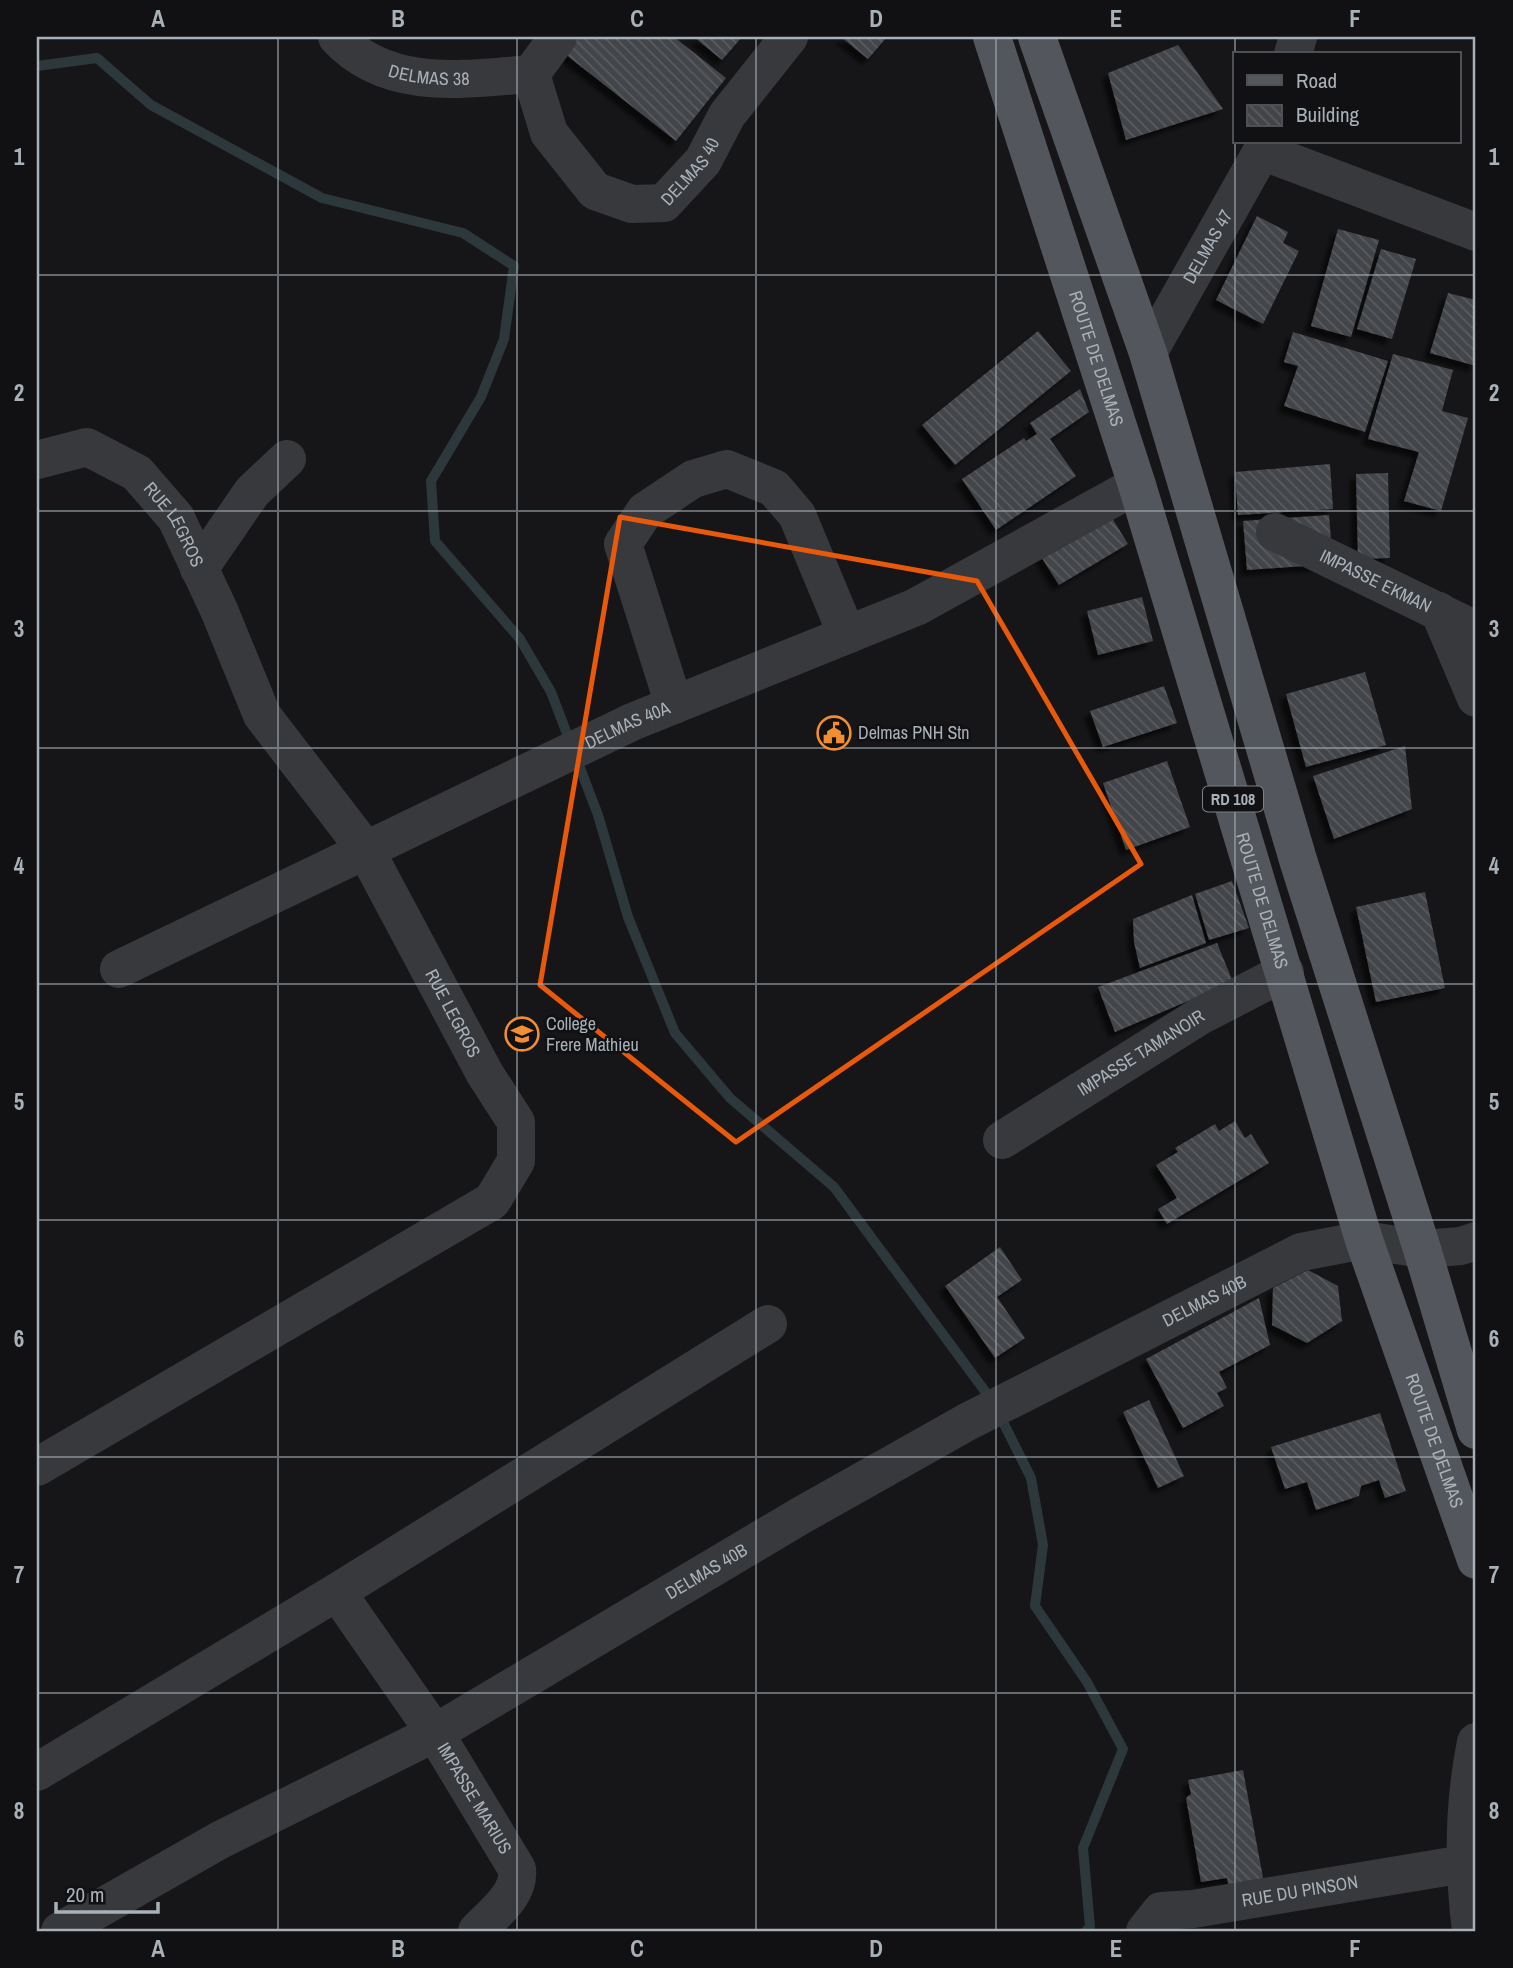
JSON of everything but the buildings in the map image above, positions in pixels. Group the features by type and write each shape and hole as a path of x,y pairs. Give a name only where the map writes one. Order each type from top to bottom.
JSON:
{"main road":[{"name":"ROUTE DE DELMAS","path":"992,37 1137,485 1364,1240 1476,1560"},
{"name":"RD 108","path":"1037,37 1148,353 1299,863 1422,1249 1476,1430"}],"street":[{"name":"DELMAS 38","path":"337,37 347,48 395,74 447,80 531,74"},
{"path":"531,74 558,37"},
{"name":"DELMAS 40","path":"531,74 549,133 594,191 632,204 664,204 703,161 727,115 789,37"},
{"path":"1266,147 1476,232"},
{"name":"DELMAS 47","path":"1148,353 1266,147"},
{"name":"RUE LEGROS","path":"37,460 87,447 136,473 176,518 262,715 365,849 485,1074 516,1122 516,1161 492,1201 37,1467"},
{"path":"200,569 251,492 287,459"},
{"path":"674,705 623,544 645,511 693,479 727,469 774,488 797,515 847,635"},
{"name":"DELMAS 40A","path":"119,969 632,722 916,607 1137,485"},
{"name":"IMPASSE EKMAN","path":"1275,532 1476,630"},
{"path":"1438,611 1476,698"},
{"name":"IMPASSE TAMANOIR","path":"1002,1140 1199,1016 1285,972"},
{"name":"DELMAS 40B","path":"60,1931 220,1840 435,1733 800,1516 967,1422 1301,1252 1364,1240 1422,1249 1461,1246 1476,1241"},
{"path":"37,1772 337,1592 768,1324"},
{"name":"IMPASSE MARIUS","path":"337,1592 435,1733 517,1869 519,1883 512,1895 477,1931"},
{"path":"1471,1931 1464,1864 1466,1790 1476,1742"},
{"name":"RUE DU PINSON","path":"1145,1931 1161,1911 1193,1909 1464,1864"}],"highlighted area":[{"path":"620,517 977,581 1141,864 736,1142 540,985"}],"waterway":[{"path":"37,66 97,58 151,105 322,198 463,233 514,266 504,339 481,397 431,481 435,541 520,639 551,692 598,815 628,917 675,1033 730,1098 834,1187 993,1402 1031,1478 1043,1545 1035,1606 1087,1682 1123,1749 1083,1848 1090,1927 1086,1931"}],"place":[{"name":"Delmas PNH Stn","path":"834,733"},
{"name":"College Frere Mathieu","path":"522,1034"}]}
